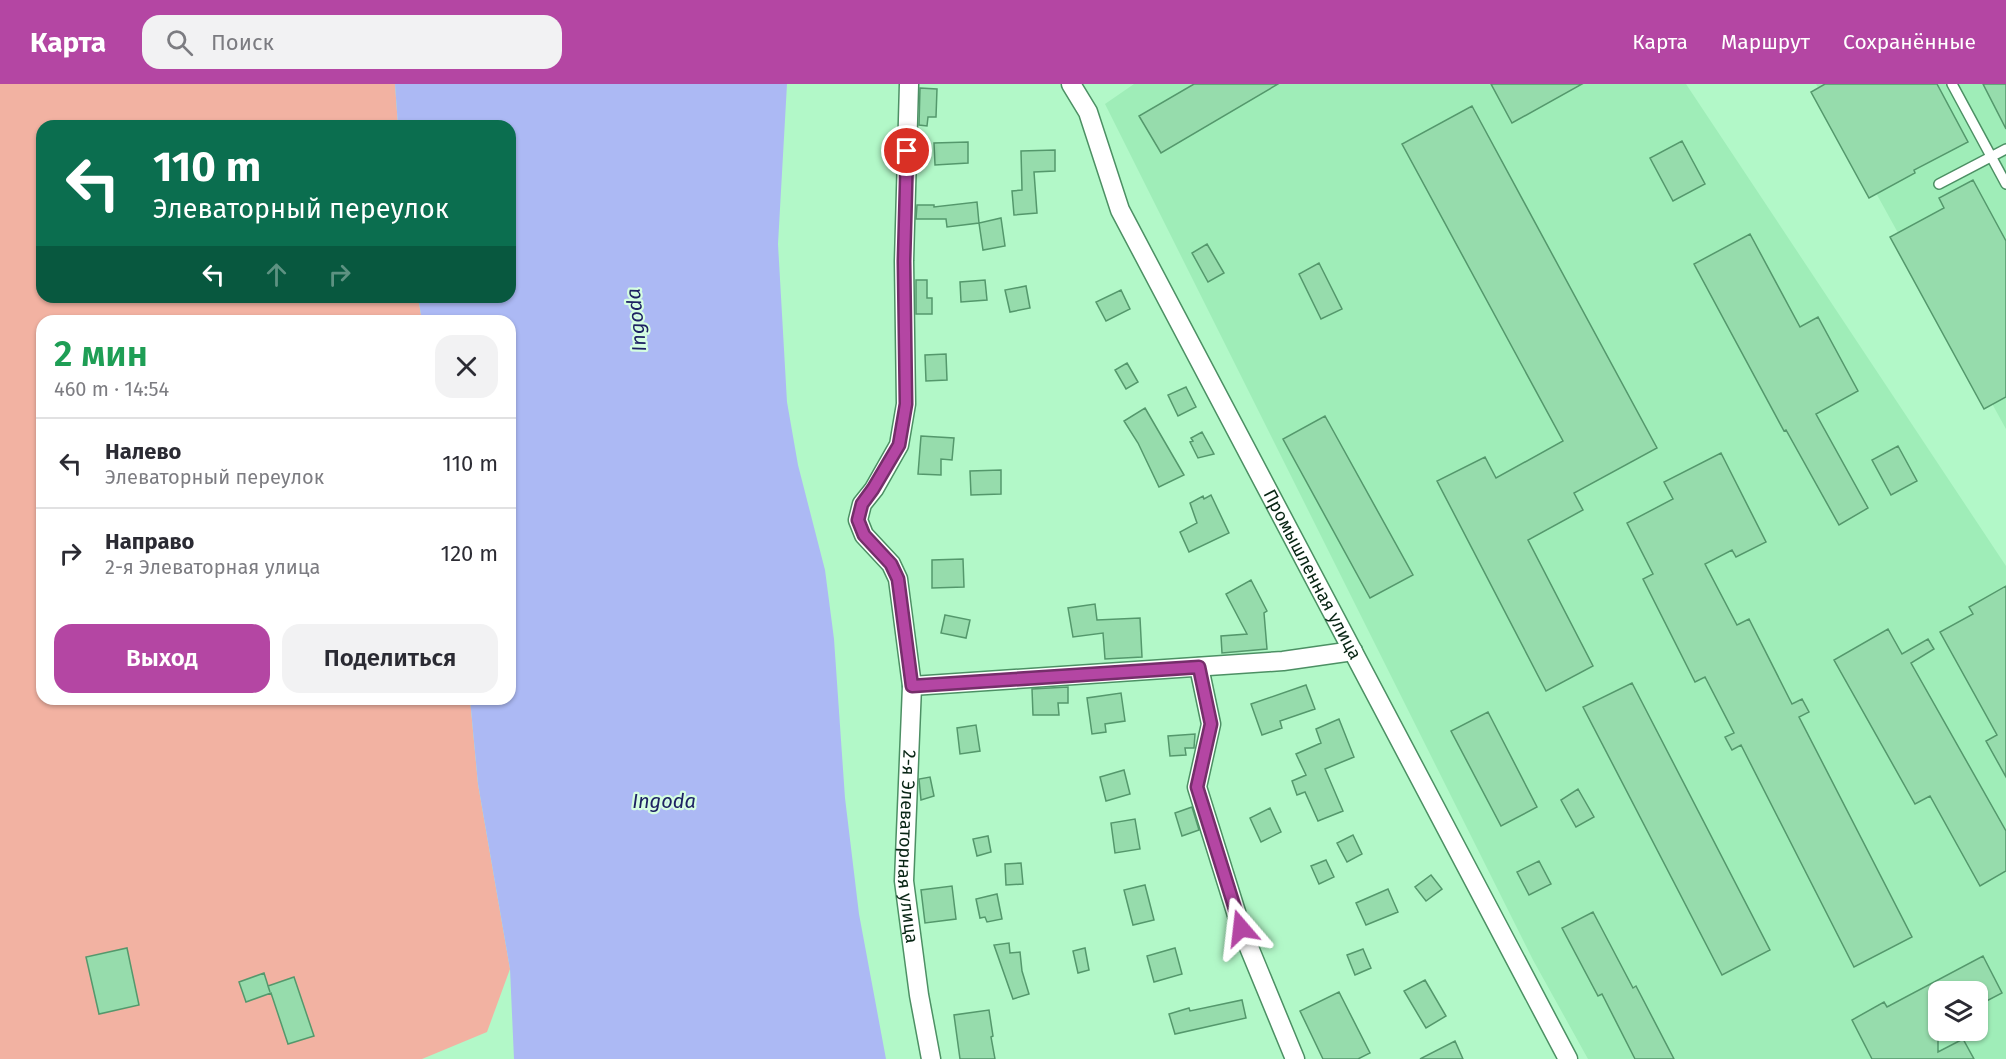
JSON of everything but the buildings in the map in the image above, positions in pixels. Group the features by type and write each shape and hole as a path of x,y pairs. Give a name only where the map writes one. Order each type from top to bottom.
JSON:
{"street":[{"name":"2-я Элеваторная улица","path":"909,84 904,261 906,404 899,445 862,504 858,520 864,535 891,564 898,579 912,686 904,881 919,995 931,1059"},
{"name":"Промышленная улица","path":"1071,84 1088,112 1120,210 1568,1059"},
{"path":"912,686 1283,661 1353,651"},
{"path":"1199,667 1211,724 1197,787 1241,928 1295,1059"}],"lane":[{"path":"1952,84 2006,184"},
{"path":"1939,184 2006,149"}],"shaded area":[{"path":"0,84 395,84 398,120 36,120 36,303 419,303 421,315 36,315 36,705 471,705 478,784 510,969 487,1032 422,1059 0,1059"},
{"path":"1134,84 1686,84 2006,566 2006,1059 1588,1059 1533,960 1105,104"},
{"path":"1816,84 2006,84 2006,429"}],"water":[{"name":"Ingoda","path":"395,84 787,84 778,244 787,402 798,465 825,570 834,639 845,798 859,914 886,1059 514,1059 510,969 478,784 471,705 516,705 516,315 421,315 419,303 516,303 516,120 398,120"}],"route":[{"path":"907,151 904,261 906,404 899,445 862,504 858,520 864,535 891,564 898,579 912,686 1199,667 1211,724 1197,787 1241,928"}]}
